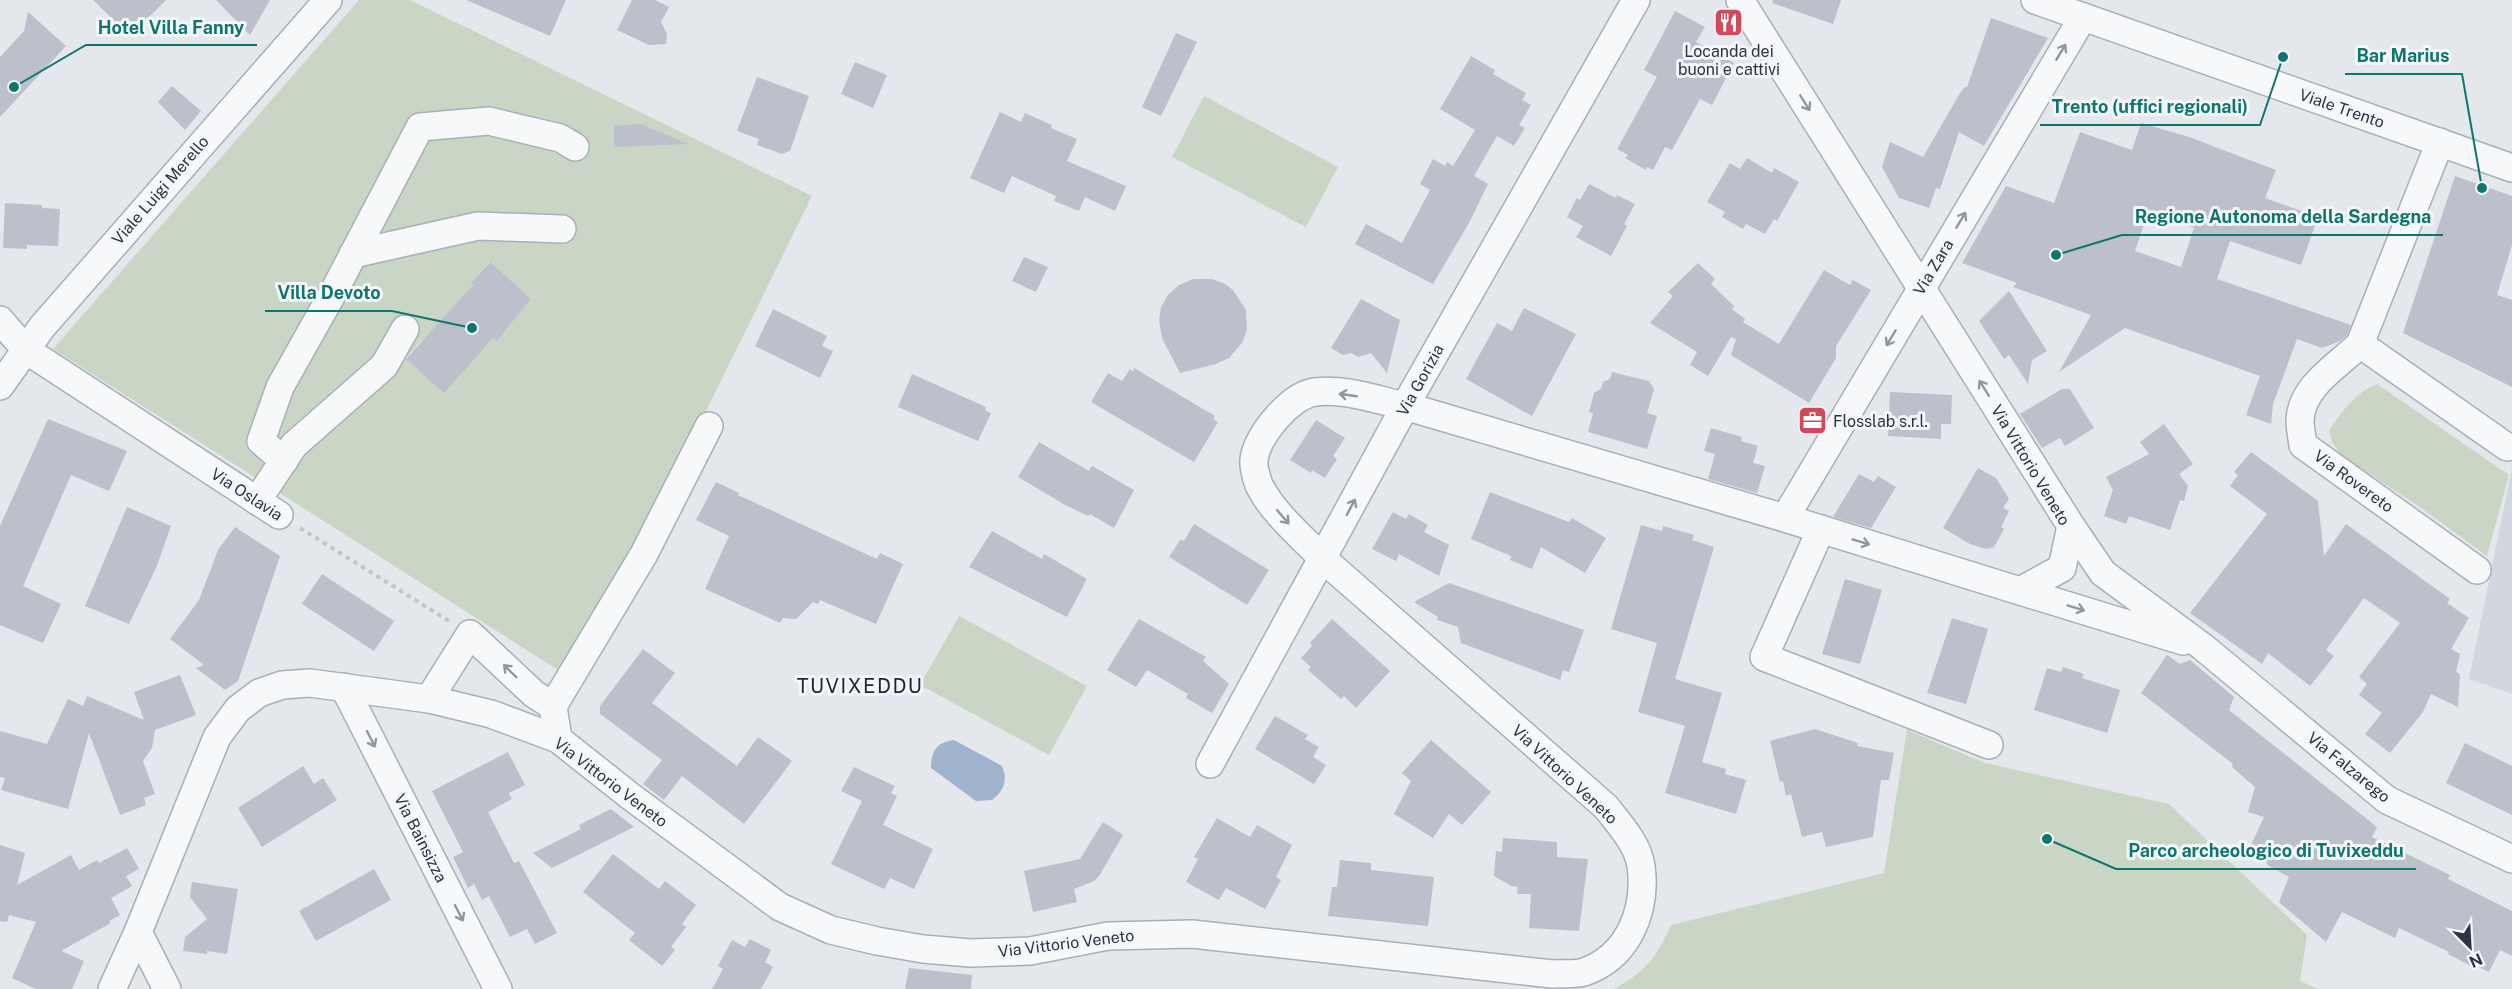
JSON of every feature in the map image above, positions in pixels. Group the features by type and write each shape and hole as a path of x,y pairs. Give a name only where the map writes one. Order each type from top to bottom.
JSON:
{"street":[{"name":"Viale Luigi Merello","path":"0,386 42,327 328,0"},
{"name":"Via Gorizia","path":"1210,764 1405,406 1636,0"},
{"name":"Via Vittorio Veneto","path":"112,989 138,932 217,737 238,709 259,693 282,685 310,683 429,699 491,714 558,740 780,907 831,930 878,941 923,949 970,953 1030,951 1108,936 1192,934 1552,974 1582,973 1611,959 1628,939 1640,907 1641,865 1628,835 1606,807 1323,559 1281,516 1260,486 1254,460 1265,430 1287,406 1314,392 1347,394 1405,406 1785,518 2020,591 2062,568 2071,526 1740,0"},
{"name":"Viale Trento","path":"2036,0 2512,168"},
{"name":"Via Zara","path":"1785,518 2083,17"},
{"path":"284,461 261,441 280,387 420,127 489,121 560,138 575,147"},
{"name":"Via Rovereto","path":"2440,142 2360,344 2318,381 2304,401 2300,421 2303,445 2477,570"},
{"path":"353,254 478,226 562,230"},
{"name":"Via Oslavia","path":"0,320 26,350 268,508"},
{"path":"268,508 284,461 294,445 384,366 405,329"},
{"path":"2360,344 2507,447"},
{"path":"558,740 553,706 644,554 709,426"},
{"name":"Via Falzarego","path":"2071,526 2103,573 2203,647 2387,800 2512,859"},
{"path":"1821,529 1764,657 1989,745"},
{"name":"Via Falzarego","path":"2020,591 2203,647"},
{"path":"429,699 470,634 534,694 553,706"},
{"name":"Via Bainsizza","path":"344,687 498,989"},
{"path":"138,932 167,989"}],"path":[{"name":"Via Oslavia","path":"268,508 470,634"}],"shaded area":[{"path":"2512,468 2512,694 2469,679"}],"green space":[{"path":"359,0 410,0 812,196 648,529 558,670 53,349","holes":["489,262 531,299 497,341 493,338 444,392 406,358 421,341 423,343 473,285 471,283"]},
{"path":"1204,96 1338,167 1306,227 1172,157"},
{"path":"2377,384 2509,475 2487,556 2420,507 2342,456 2332,442 2329,431 2344,410 2362,392"},
{"path":"959,616 1087,686 1049,755 920,685"},
{"path":"1907,730 1985,763 2169,804 2307,935 2300,981 2318,989 1614,989 1634,976 1649,962 1661,946 1671,925 1884,873"}],"water":[{"path":"954,740 1002,766 1005,776 1004,785 992,800 976,801 931,768 936,748"}],"building":[{"path":"93,0 166,0 130,36"},
{"path":"216,0 270,0 250,35"},
{"path":"466,0 566,0 550,36"},
{"path":"632,0 655,0 669,7 661,22 667,34 666,44 649,45 617,30"},
{"path":"1773,0 1841,0 1833,24 1772,3"},
{"path":"1675,11 1705,27 1696,42 1734,63 1712,105 1700,99 1672,150 1665,147 1653,170 1647,167 1646,170 1625,158 1628,155 1617,149 1657,77 1644,70"},
{"path":"28,12 66,46 0,117 0,57 24,31"},
{"path":"1991,18 2048,38 1984,146 1959,132 1940,189 1936,188 1929,208 1899,198 1882,167 1890,142 1923,157 1960,93 1967,87"},
{"path":"1176,33 1197,42 1161,116 1142,107"},
{"path":"1471,56 1495,70 1493,74 1526,93 1522,100 1531,105 1519,125 1525,128 1514,146 1497,136 1474,176 1488,184 1469,223 1433,284 1355,244 1366,224 1402,243 1430,190 1420,184 1433,159 1445,166 1447,162 1453,166 1475,130 1440,109"},
{"path":"855,62 887,75 873,108 841,94"},
{"path":"757,77 809,96 790,151 782,154 757,145 759,139 737,131"},
{"path":"172,86 201,111 185,130 158,102"},
{"path":"1000,112 1021,122 1025,113 1077,139 1067,161 1126,186 1115,211 1085,197 1079,211 1054,201 1056,196 1012,176 1004,193 970,178"},
{"path":"2141,123 2189,137 2276,170 2265,198 2318,217 2301,265 2230,241 2217,279 2351,325 2347,335 2340,341 2322,348 2297,339 2273,404 2271,424 2246,415 2260,376 2125,328 2059,372 2091,315 2013,287 2017,283 1962,263 2006,186 2054,203 2080,132 2132,150","holes":["2148,212 2194,228 2181,267 2135,251"]},
{"path":"640,124 688,144 614,147 614,126"},
{"path":"1747,158 1772,173 1774,168 1799,182 1777,221 1774,219 1765,234 1746,224 1743,229 1722,217 1725,212 1707,202 1730,163 1740,169"},
{"path":"2455,176 2512,196 2512,245 2497,295 2512,300 2512,387 2403,333"},
{"path":"1589,184 1616,198 1617,195 1635,204 1624,224 1627,226 1611,256 1576,237 1583,226 1567,217 1577,198 1580,200"},
{"path":"5,203 42,205 42,208 60,209 58,246 27,245 27,249 3,248"},
{"path":"1024,257 1048,267 1036,292 1012,281"},
{"path":"490,262 531,299 497,341 493,338 444,393 406,359 473,285 471,283"},
{"path":"1698,263 1715,279 1711,284 1734,306 1732,309 1745,319 1743,322 1779,344 1824,270 1850,285 1853,280 1871,290 1836,346 1836,358 1809,403 1731,355 1736,339 1731,337 1708,376 1690,365 1697,352 1650,323 1673,296 1668,292"},
{"path":"1193,279 1212,279 1233,290 1246,310 1247,330 1242,343 1229,358 1216,364 1180,373 1162,338 1159,320 1161,307 1168,295 1179,285"},
{"path":"2009,291 2047,351 2032,360 2028,384 2009,355 2004,359 1979,321"},
{"path":"1361,299 1400,320 1387,373 1371,353 1358,357 1351,353 1343,355 1331,348"},
{"path":"1524,308 1576,334 1532,416 1466,379 1497,323 1512,331"},
{"path":"773,309 827,336 822,346 833,351 820,378 755,346"},
{"path":"1134,368 1215,416 1213,419 1218,422 1194,462 1091,402 1108,373 1122,381 1130,369 1133,371"},
{"path":"1612,372 1649,381 1654,389 1647,413 1657,416 1647,449 1588,432 1593,413 1589,412 1594,393 1601,389 1603,382 1610,379"},
{"path":"912,374 986,407 985,410 991,413 978,441 898,407"},
{"path":"2062,389 2070,389 2094,428 2065,446 2060,438 2042,448 2020,414"},
{"path":"1890,392 1952,395 1951,424 1941,424 1941,439 1888,436"},
{"path":"48,419 127,451 109,491 71,475 23,586 61,604 43,643 0,625 0,526"},
{"path":"1316,420 1345,438 1333,456 1337,459 1325,478 1312,470 1311,473 1290,460"},
{"path":"2164,424 2193,464 2179,474 2188,486 2184,501 2180,500 2170,530 2129,516 2126,524 2104,516 2113,490 2106,477 2149,454 2140,442"},
{"path":"1711,428 1742,437 1741,441 1758,446 1753,463 1765,466 1757,493 1708,479 1715,454 1704,451"},
{"path":"1039,442 1089,471 1092,466 1134,490 1114,528 1090,514 1088,516 1067,506 1018,477"},
{"path":"2251,452 2318,501 2324,556 2346,524 2450,599 2447,603 2469,618 2451,649 2460,654 2456,672 2460,674 2458,707 2431,694 2423,712 2390,753 2365,734 2382,713 2359,695 2367,684 2359,677 2400,623 2364,598 2326,650 2334,656 2310,686 2268,653 2262,664 2190,613 2267,514 2230,486 2238,475 2234,472"},
{"path":"1978,468 1996,478 2009,499 2003,508 2009,511 2001,527 2004,529 1994,547 1986,549 1970,544 1943,528"},
{"path":"1859,474 1874,482 1878,476 1896,487 1871,528 1833,517"},
{"path":"716,482 739,493 738,495 877,559 880,553 903,564 876,624 820,600 818,604 813,602 796,619 783,618 780,623 705,589 729,536 696,520"},
{"path":"1490,492 1569,522 1572,518 1606,538 1585,573 1541,547 1532,569 1510,560 1511,556 1471,539"},
{"path":"127,507 171,526 156,568 129,624 85,606"},
{"path":"1393,512 1406,519 1409,514 1428,525 1424,532 1449,545 1439,576 1399,554 1396,561 1372,549"},
{"path":"1194,524 1269,570 1247,605 1169,557 1181,539 1184,541"},
{"path":"1641,525 1662,531 1663,526 1694,535 1692,540 1714,547 1675,679 1722,693 1702,762 1726,769 1725,774 1746,780 1736,814 1665,793 1685,726 1638,712 1657,643 1611,629"},
{"path":"235,527 280,556 238,681 225,690 196,668 204,665 170,639 199,600 218,550"},
{"path":"992,531 1042,559 1044,554 1087,579 1067,617 969,567"},
{"path":"322,574 394,621 374,651 302,604"},
{"path":"1845,579 1882,590 1860,664 1822,654"},
{"path":"1449,583 1584,630 1569,672 1563,670 1560,680 1461,643 1458,627 1437,620 1438,617 1414,602"},
{"path":"1952,618 1988,629 1966,704 1927,693"},
{"path":"1139,619 1206,657 1203,661 1229,684 1212,713 1186,698 1188,694 1147,670 1136,687 1107,670"},
{"path":"1332,619 1390,671 1356,708 1344,696 1341,699 1308,670 1311,667 1301,658 1312,646 1310,643"},
{"path":"643,649 675,673 652,703 737,766 758,737 792,761 744,824 682,776 664,800 643,784 662,760 600,714 600,706"},
{"path":"2167,655 2180,664 2190,660 2234,697 2229,710 2377,827 2372,837 2450,875 2448,879 2512,911 2512,956 2500,950 2489,972 2472,964 2471,966 2448,954 2449,952 2399,928 2395,938 2342,912 2326,942 2279,902 2289,877 2269,866 2251,845 2264,817 2248,812 2255,787 2232,767 2233,764 2141,693"},
{"path":"2063,667 2084,674 2082,678 2120,690 2107,733 2034,710 2047,668 2061,672"},
{"path":"180,675 196,715 155,730 152,748 143,761 155,794 144,798 146,805 120,815 89,733 68,809 1,790 5,778 0,777 0,731 47,744 68,699 83,706 87,696 144,720 134,692"},
{"path":"1275,716 1308,735 1305,739 1319,747 1313,757 1326,765 1314,784 1255,749"},
{"path":"1815,729 1858,743 1857,746 1894,753 1889,780 1881,780 1873,837 1826,847 1822,832 1802,837 1791,794 1786,796 1783,781 1780,782 1770,741"},
{"path":"1431,740 1491,792 1462,825 1449,814 1433,838 1394,814 1411,781 1402,773"},
{"path":"2465,743 2512,766 2512,815 2446,783"},
{"path":"508,752 525,785 509,793 512,799 488,812 514,863 519,861 557,933 535,944 527,929 510,937 489,896 482,900 474,884 468,888 453,857 463,852 432,791"},
{"path":"303,766 314,784 323,778 337,800 262,847 238,808"},
{"path":"854,767 895,786 891,793 897,796 883,825 933,849 914,889 890,878 884,889 831,864 862,801 841,791"},
{"path":"611,809 634,827 552,868 533,853 581,829 579,825"},
{"path":"1217,818 1250,837 1257,825 1292,845 1276,877 1281,880 1265,909 1226,888 1219,900 1186,882 1198,859 1194,857"},
{"path":"1103,822 1123,835 1099,876 1094,881 1074,889 1077,902 1033,912 1024,871 1080,859"},
{"path":"1503,838 1557,842 1557,857 1588,859 1579,931 1529,928 1531,894 1517,894 1518,887 1511,886 1494,876 1496,851 1502,852"},
{"path":"0,845 25,853 17,885 71,855 79,870 97,860 99,863 127,848 139,869 126,876 132,886 111,898 120,915 109,921 111,923 61,951 84,961 72,989 36,989 12,978 36,922 9,915 7,922 0,921"},
{"path":"613,854 659,889 665,881 696,905 682,924 686,927 671,947 675,950 662,966 629,940 635,933 583,892"},
{"path":"1340,860 1371,863 1371,870 1434,877 1428,926 1328,916 1332,887 1337,887"},
{"path":"374,869 391,900 316,941 299,911"},
{"path":"192,882 238,889 227,954 183,951 185,937 207,919 190,897"},
{"path":"750,939 771,950 765,962 773,967 761,989 712,989 723,969 718,966 732,940 745,947"},
{"path":"909,968 972,975 971,989 905,989"}],"place":[{"name":"Locanda dei buoni e cattivi","path":"1729,23"},
{"name":"Trento (uffici regionali)","path":"2283,57"},
{"name":"Hotel Villa Fanny","path":"14,87"},
{"name":"Bar Marius","path":"2482,188"},
{"name":"Regione Autonoma della Sardegna","path":"2056,255"},
{"name":"Villa Devoto","path":"472,328"},
{"name":"Flosslab s.r.l.","path":"1812,421"},
{"name":"Parco archeologico di Tuvixeddu","path":"2047,839"}],"district":[{"name":"TUVIXEDDU","path":"860,686"}]}
